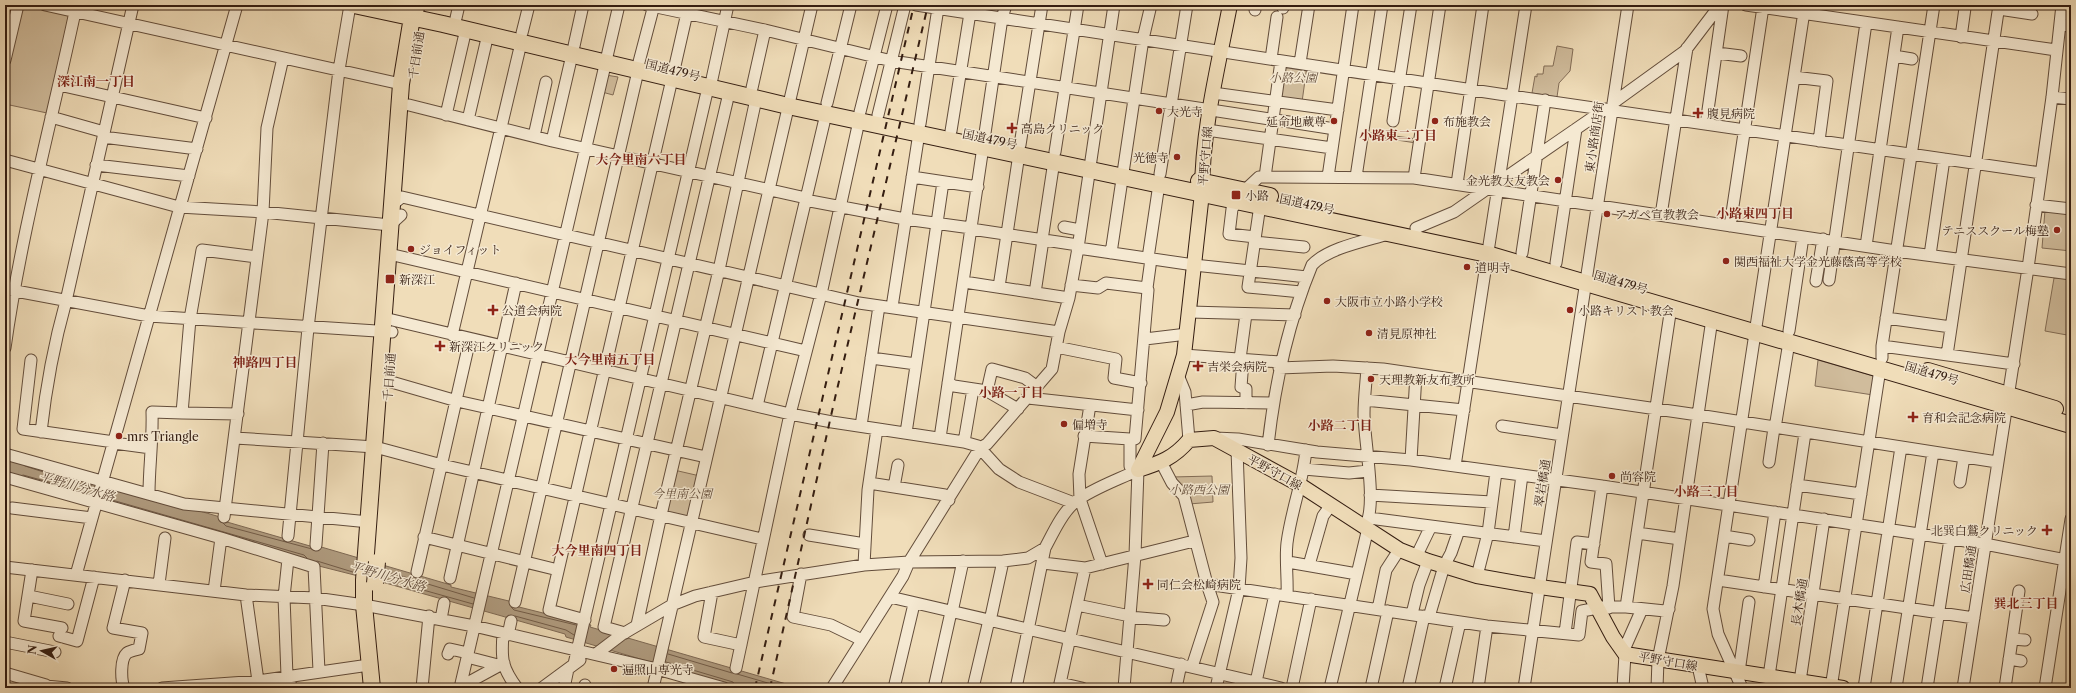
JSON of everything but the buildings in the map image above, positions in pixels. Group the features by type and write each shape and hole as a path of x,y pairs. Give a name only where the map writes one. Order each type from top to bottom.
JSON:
{"highway":[{"name":"国道479号","path":"354,5 460,17 521,38 790,101 1241,196 1416,228 1789,336 1882,358 2008,400 2071,425"},
{"name":"千日前通","path":"372,688 369,665 371,561 396,210 401,84 413,11"},
{"name":"千日前通","path":"396,210 409,105 413,11"},
{"name":"国道479号","path":"460,17 488,34 521,38"},
{"name":"国道479号","path":"710,83 729,93 754,93"},
{"name":"国道479号","path":"860,116 878,115 919,128 951,131 985,143"},
{"name":"国道479号","path":"1241,196 1260,205 1390,233 1522,253 1556,263 1587,278 1671,307 1712,319 1756,326"},
{"name":"千日前通","path":"371,561 369,522 388,381 388,325"},
{"name":"国道479号","path":"2008,400 2071,414"},
{"name":"千日前通","path":"369,606 382,688"}],"main road":[{"name":"平野守口線","path":"1138,470 1167,412 1184,355 1190,312 1207,130 1230,5"},
{"name":"平野守口線","path":"1214,438 1367,524 1399,550 1422,559 1477,576 1590,594 1604,608 1613,637 1624,653 1658,660 1769,676 1799,685 1835,688"},
{"path":"1138,470 1161,462 1179,452 1189,440 1214,438"}],"street":[{"path":"5,60 18,5"},
{"path":"45,5 401,84"},
{"path":"42,432 49,376 57,335 66,301 96,164 113,98 133,5"},
{"path":"76,575 237,5"},
{"path":"288,536 308,328 340,70 350,5"},
{"path":"452,335 529,5"},
{"path":"552,141 583,5"},
{"path":"460,687 536,355 619,5"},
{"path":"514,602 542,488 569,362 619,155 652,5 892,61 1065,89 1335,129"},
{"path":"564,688 579,646 585,622 728,5"},
{"path":"654,688 734,335 812,5"},
{"path":"757,406 851,5"},
{"path":"736,668 762,539 790,414 820,294 860,116 887,5"},
{"path":"878,115 905,5"},
{"path":"916,5 938,8 950,7 1039,24 1400,79 1512,96 1610,107 1676,120 2041,173"},
{"path":"940,438 985,143 1002,18 1006,5"},
{"path":"999,287 1042,5"},
{"path":"1035,293 1054,157 1078,5"},
{"path":"832,688 890,597 909,562 980,448 986,444 1018,409 1052,369 1059,332 1069,298 1078,246 1114,5"},
{"path":"1110,253 1143,39 1151,5"},
{"path":"1084,436 1135,439 1145,339 1150,259 1160,179 1187,5"},
{"path":"1300,63 1309,5"},
{"path":"1328,177 1353,5"},
{"path":"1356,177 1382,5"},
{"path":"1393,121 1411,5"},
{"path":"1414,178 1440,5"},
{"path":"1457,184 1482,5"},
{"path":"1455,466 1488,249 1495,187 1512,96 1526,5"},
{"name":"東小路商店街","path":"1587,278 1610,107 1628,5"},
{"path":"1416,228 1454,212 1495,187 1537,156 1610,107 1687,48 1722,5"},
{"path":"1706,124 1717,53 1722,5"},
{"path":"1746,5 1804,9 1866,23 2056,50"},
{"path":"1835,688 1845,599 1934,5"},
{"name":"広田橋通","path":"1963,688 2028,268 2052,97 2062,5"},
{"path":"1730,226 1763,7"},
{"path":"1947,355 1999,7 2032,14"},
{"path":"892,307 938,8"},
{"path":"1961,37 1965,8"},
{"path":"1742,688 1723,646 1713,609 1804,9"},
{"path":"1265,177 1276,102 1276,60 1281,10"},
{"path":"5,348 9,290 59,85 75,12"},
{"path":"951,131 970,12"},
{"path":"585,622 549,610 603,370 653,163 686,13"},
{"path":"446,115 460,17"},
{"path":"1829,280 1866,23"},
{"path":"2060,25 2071,26"},
{"path":"1866,246 1898,27"},
{"path":"637,625 738,182 764,30"},
{"path":"468,120 488,34"},
{"path":"1661,214 1687,48"},
{"path":"1717,53 1741,56"},
{"path":"1894,56 1912,59"},
{"path":"225,513 263,212 267,128 283,58"},
{"path":"1794,77 1827,81 1819,141"},
{"path":"534,136 546,82"},
{"path":"59,85 206,118"},
{"path":"623,634 604,627 708,176 729,93"},
{"path":"1213,93 1338,110"},
{"path":"2052,97 2071,99"},
{"path":"1522,253 1545,100"},
{"path":"409,105 552,141 738,182 840,207 905,219 1078,246 1110,253 1194,265 1306,277"},
{"path":"51,117 104,134 197,149"},
{"path":"1556,263 1576,129"},
{"path":"1207,130 1332,148"},
{"path":"1930,255 1944,159"},
{"path":"5,160 179,207 321,217 396,210 481,214 820,294 879,306 1059,332"},
{"path":"96,164 189,176"},
{"path":"912,177 978,187"},
{"path":"1304,247 1229,234 1232,209 1255,179 1265,177 1414,178 1457,184 1495,187 1530,195 1661,214 1730,226 1896,251 2071,274"},
{"path":"906,433 944,182"},
{"path":"1260,205 1248,287 1301,292"},
{"path":"2036,205 2071,209"},
{"path":"1064,227 1080,230"},
{"path":"1268,445 1280,365 1301,292 1312,265 1319,257 1390,233"},
{"path":"1769,462 1803,237"},
{"path":"1816,281 1823,239"},
{"path":"182,414 190,319 202,250 257,257"},
{"path":"393,255 806,352"},
{"name":"翠岩橋通","path":"1524,688 1587,278"},
{"path":"964,282 1069,298"},
{"path":"450,578 516,283"},
{"path":"1071,285 1098,288 1106,283 1147,288"},
{"path":"9,290 149,316 308,328 388,325 452,335 790,414 964,442 978,446 998,469 1019,482 1077,501"},
{"path":"861,426 879,306"},
{"path":"1626,607 1671,307"},
{"path":"1190,312 1295,315"},
{"path":"1246,314 1241,359 1241,387 1246,389 1246,403"},
{"path":"1886,318 1951,327"},
{"path":"1657,688 1658,660 1669,609 1712,319"},
{"path":"1145,339 1187,334"},
{"path":"417,572 470,339"},
{"path":"1056,347 1116,359 1114,378 1140,383"},
{"path":"1184,355 1241,359 1280,365 1367,368 1416,374 1698,415 1997,462"},
{"path":"1882,358 1947,355 2014,364"},
{"path":"871,358 916,364"},
{"path":"31,360 23,429 151,448"},
{"path":"1330,688 1357,574 1367,524 1370,495 1366,456 1365,400 1367,368"},
{"path":"987,391 992,369 1025,378 1037,387"},
{"path":"1411,460 1416,374"},
{"path":"1178,375 1183,384 1189,440"},
{"path":"388,381 488,408 556,422 626,440 706,457"},
{"path":"948,383 954,386 987,391 1018,409"},
{"path":"964,442 973,389"},
{"path":"1028,398 1138,410"},
{"path":"1365,400 1464,410"},
{"path":"1186,405 1203,402 1273,404"},
{"path":"1090,405 1084,436 1077,501 1102,564"},
{"path":"149,494 152,412 182,414 238,414"},
{"path":"1502,426 1562,435"},
{"path":"864,565 869,483 877,429"},
{"path":"1769,676 1805,433"},
{"path":"235,438 296,441 379,448 442,465 692,521 762,539"},
{"path":"1214,438 1264,442 1268,445 1306,450 1411,460 1602,486 1985,544 2068,560"},
{"path":"1130,439 1130,466 1138,470"},
{"path":"316,545 323,443"},
{"path":"1864,688 1901,447"},
{"path":"1216,688 1239,589 1241,558 1237,450"},
{"path":"1288,596 1287,545 1295,498 1304,469 1306,450"},
{"path":"1896,688 1933,452"},
{"path":"5,454 184,504 225,513 290,514 369,522"},
{"path":"1960,482 1964,457"},
{"path":"1161,462 1172,483 1184,496 1194,540 1213,602 1192,666"},
{"path":"894,487 898,465"},
{"path":"1304,469 1349,473 1368,471"},
{"path":"1016,688 1045,548 1054,531 1077,501 1114,480 1138,470"},
{"path":"1124,688 1135,555 1138,470"},
{"path":"1477,576 1488,533 1496,472"},
{"path":"1514,537 1522,475"},
{"path":"5,477 221,538 314,567 319,671"},
{"path":"869,483 945,495 949,500"},
{"path":"1797,485 1861,494"},
{"path":"1602,486 1591,562 1606,564 1604,608"},
{"path":"1370,495 1492,502"},
{"path":"1309,566 1323,516 1331,505"},
{"path":"12,508 92,518"},
{"path":"1764,587 1775,512"},
{"name":"長木橋通","path":"1799,685 1814,595 1824,519"},
{"path":"2045,688 2068,560 2071,519"},
{"path":"1367,524 1431,526 1546,541"},
{"path":"1412,614 1419,585 1422,559 1431,526"},
{"path":"1408,688 1426,616 1444,566 1451,553 1458,530"},
{"path":"1637,533 1680,539"},
{"path":"809,535 865,544"},
{"path":"1724,536 1749,540"},
{"path":"424,537 558,570"},
{"path":"159,584 165,538"},
{"path":"214,591 221,538"},
{"path":"1927,688 1950,539"},
{"path":"1043,563 1085,568 1194,540"},
{"path":"1564,633 1571,591 1576,542 1594,544"},
{"path":"542,688 571,667 637,625 672,605 712,592 754,582 864,565 909,562 1003,561 1028,558 1045,548"},
{"path":"1371,688 1384,610 1386,570 1399,550"},
{"path":"288,559 284,597 287,676 292,688"},
{"path":"934,688 963,561"},
{"path":"973,688 1003,561"},
{"path":"1288,562 1357,574"},
{"path":"5,567 246,595 315,598 429,616 505,634 579,646 724,688"},
{"path":"1082,688 1059,686 1085,568"},
{"path":"32,570 24,622 61,632 77,641 94,577"},
{"path":"801,574 793,617 831,625 862,640"},
{"path":"124,688 124,657 128,652 139,649 142,633 113,628 125,580"},
{"path":"1718,580 1974,618"},
{"path":"1207,584 1487,626 1533,632 1537,630 1579,636 1582,611 1626,607 1665,611 1669,609"},
{"path":"2005,688 2019,591"},
{"path":"712,592 704,636 741,645"},
{"path":"1256,682 1276,594"},
{"path":"246,595 258,681"},
{"path":"29,596 68,604"},
{"path":"890,597 914,604 1192,666 1219,674 1282,688"},
{"path":"1292,688 1311,599"},
{"path":"1734,670 1740,665 1749,602"},
{"path":"441,619 444,603"},
{"path":"894,688 914,604"},
{"path":"1077,605 1130,616 1164,620"},
{"path":"1623,688 1624,653 1642,609"},
{"path":"422,688 429,616"},
{"path":"510,621 505,634 501,664 517,688"},
{"path":"1445,688 1460,622"},
{"path":"1478,688 1487,626"},
{"path":"2012,639 2025,640"},
{"path":"5,642 55,652"},
{"path":"448,654 450,649 501,664"},
{"path":"2009,660 2021,661"},
{"path":"460,687 501,664"},
{"path":"1176,688 1181,664"},
{"path":"162,688 258,681 275,683 287,676 369,665"},
{"path":"1698,666 1703,688"},
{"path":"5,673 46,686 67,688"}],"green space":[{"path":"25,6 67,15 69,19 47,113 5,104 5,84 22,8"},
{"path":"1557,46 1573,49 1570,71 1559,83 1557,97 1532,93 1535,76 1537,77 1537,74 1543,74 1544,66 1553,66"},
{"name":"小路公園","path":"1283,64 1307,66 1302,102 1279,99"},
{"path":"606,75 618,77 613,95 602,92"},
{"path":"1365,132 1417,139 1416,143 1365,135"},
{"name":"テニススクール梅塾","path":"2045,210 2071,212 2071,251 2042,248"},
{"path":"2054,278 2071,279 2071,311 2067,335 2045,331"},
{"path":"1818,360 1873,376 1875,379 1873,395 1815,386"},
{"name":"今里南公園","path":"674,470 700,476 688,518 666,513"},
{"name":"小路西公園","path":"1212,476 1213,502 1189,504 1172,477"}],"water":[{"name":"平野川分水路","path":"5,454 227,519 227,522 310,546 311,544 451,585 451,587 513,602 515,606 591,625 590,627 800,688 738,688 566,637 565,634 382,582 303,562 5,475"}],"railway":[{"path":"755,688 914,5"},
{"path":"770,688 835,398 928,5"}],"place":[{"name":"大光寺","path":"1159,111"},
{"name":"腹見病院","path":"1698,113"},
{"name":"延命地蔵尊","path":"1334,121"},
{"name":"布施教会","path":"1435,121"},
{"name":"高島クリニック","path":"1012,128"},
{"name":"光徳寺","path":"1177,157"},
{"name":"金光教大友教会","path":"1558,180"},
{"name":"小路","path":"1236,195"},
{"name":"アガペ宣教教会","path":"1607,214"},
{"name":"テニススクール梅塾","path":"2057,230"},
{"name":"ジョイフィット","path":"411,249"},
{"name":"関西福祉大学金光藤蔭高等学校","path":"1726,261"},
{"name":"道明寺","path":"1467,267"},
{"name":"新深江","path":"390,279"},
{"name":"大阪市立小路小学校","path":"1327,301"},
{"name":"公道会病院","path":"493,310"},
{"name":"小路キリスト教会","path":"1570,310"},
{"name":"清見原神社","path":"1369,333"},
{"name":"新深江クリニック","path":"440,346"},
{"name":"吉栄会病院","path":"1198,366"},
{"name":"天理教新友布教所","path":"1371,379"},
{"name":"育和会記念病院","path":"1913,417"},
{"name":"偏増寺","path":"1064,424"},
{"name":"mrs Triangle","path":"119,436"},
{"name":"尚容院","path":"1612,476"},
{"name":"北巽白鷲クリニック","path":"2047,530"},
{"name":"同仁会松崎病院","path":"1148,584"},
{"name":"遍照山専光寺","path":"614,669"}],"district":[{"name":"深江南一丁目","path":"96,81"},
{"name":"小路東二丁目","path":"1398,135"},
{"name":"大今里南六丁目","path":"641,159"},
{"name":"小路東四丁目","path":"1755,213"},
{"name":"大今里南五丁目","path":"610,359"},
{"name":"神路四丁目","path":"265,362"},
{"name":"小路一丁目","path":"1011,392"},
{"name":"小路二丁目","path":"1340,425"},
{"name":"小路三丁目","path":"1706,491"},
{"name":"大今里南四丁目","path":"597,550"},
{"name":"巽北三丁目","path":"2026,603"}]}
